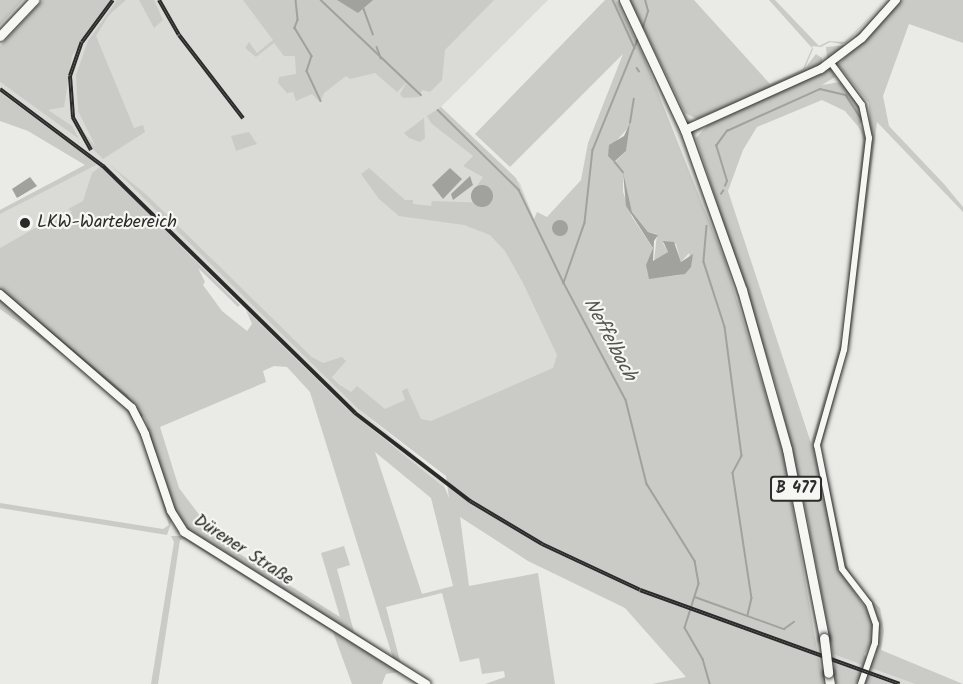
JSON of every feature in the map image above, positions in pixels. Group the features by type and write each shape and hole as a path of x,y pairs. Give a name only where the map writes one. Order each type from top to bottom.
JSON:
{"main road":[{"path":"0,36 34,0"},
{"name":"B 477","path":"624,0 685,130 742,290 771,387 799,501 830,684"}],"street":[{"path":"685,130 794,84 831,63 869,31 896,0"},
{"path":"831,63 862,105 869,138 844,350 817,445 842,569 868,604 876,624 875,643 861,684"},
{"name":"Dürener Straße","path":"0,294 132,408 145,434 171,511 184,532 426,684"}],"shaded area":[{"path":"0,0 23,0 0,25"},
{"path":"43,0 111,0 72,56 64,107 48,110 72,126 79,139 0,82 0,46"},
{"path":"61,0 327,0 441,47 489,0 548,0 441,107 520,183 537,226 527,236 579,368 452,431 359,403 147,195 119,173 357,408 444,479 445,488 346,408 101,167 96,201 0,254 0,210 85,165 90,157 0,92 0,82 78,138 70,126 18,89 0,67"},
{"path":"117,0 126,0 109,15 96,36 134,128 143,125 145,132 103,159 88,144 77,124 96,147 78,111 76,75 88,41"},
{"path":"139,0 154,0 163,20 154,28"},
{"path":"243,0 494,0 445,50 442,80 430,92 422,90 419,97 403,98 400,94 407,82 397,92 375,73 350,79 346,76 324,93 320,102 312,94 296,101 293,92 287,93 278,83 279,77 296,74 295,56 284,56 274,43 256,57 245,48 249,42 257,53 273,40"},
{"path":"337,0 373,0 358,13"},
{"path":"605,0 616,0 643,55 725,261 783,452 823,684 652,684 686,677 625,608 528,561 460,517 469,586 538,573 555,684 485,684 505,677 504,671 482,674 479,658 460,662 442,593 386,607 401,665 190,534 175,515 145,418 0,291 0,248 58,215 73,212 68,209 83,201 92,173 101,166 240,305 238,307 198,268 205,282 203,285 222,311 247,331 252,324 246,310 346,408 445,488 449,498 446,476 357,408 109,164 147,195 312,357 323,363 342,357 346,361 332,377 340,385 351,392 357,386 385,409 405,400 402,391 407,388 421,419 431,421 553,368 557,355 523,283 505,251 490,235 464,225 399,216 379,199 361,174 369,168 405,200 413,200 413,204 431,206 432,201 491,203 489,188 477,186 483,177 463,166 473,156 431,123 427,116 441,107 516,178 534,219 537,212 547,217 581,180 588,143 623,54 510,167 475,134","holes":["627,129 626,151 615,162 608,155 610,148","623,174 632,212 648,232 657,234 654,262 668,252 663,243 676,244 681,262 689,253 691,264 680,275 654,278 648,263 653,248 632,217 623,192","274,366 287,367 310,392 393,658 354,632 337,569 350,565 344,546 321,553 340,617 219,541 179,488 160,427 266,382 263,371","375,452 431,498 453,586 422,594"]},
{"path":"630,0 694,0 770,84 803,69 812,48 769,0 775,0 819,46 829,41 845,42 887,0 846,42 842,44 830,42 821,47 812,46 813,49 805,68 816,54 822,58 822,65 697,119 685,113"},
{"path":"890,0 893,0 862,34 848,45"},
{"path":"900,0 963,0 963,43 909,24 883,96 889,126 944,184 963,207 963,212 877,122 850,339 821,448 847,566 858,587 880,608 884,631 881,650 963,684 915,684 868,667 876,655 877,618 845,571 819,443 845,353 871,151 869,103 838,65"},
{"path":"848,45 830,59 827,58 826,47"},
{"path":"826,70 833,70 835,77 822,85 841,82 858,102 864,118 859,125 867,137 843,343 814,450 841,573 873,619 874,640 864,654 867,659 865,666 833,654 805,506 777,388 696,138 708,125","holes":["822,100 845,111 861,130 863,141 842,338 811,443 728,191 743,150 757,127"]},
{"path":"0,92 98,164 0,214 0,210 85,165 28,131 0,121"},
{"path":"424,118 425,138 420,142 409,138 404,133"},
{"path":"630,123 626,151 614,162 608,156 609,145 624,136"},
{"path":"249,132 257,144 236,151 231,136"},
{"path":"450,168 462,179 443,199 432,185"},
{"path":"623,172 632,212 648,232 658,235 654,241 653,261 668,252 663,241 674,242 681,262 693,254 691,267 685,274 649,279 646,265 653,248 626,206"},
{"path":"470,176 473,185 453,200 451,194"},
{"path":"30,177 37,186 17,198 12,189"},
{"path":"482,185 490,188 493,196 490,204 482,207 474,204 471,196 474,188"},
{"path":"557,220 563,220 568,228 566,234 557,236 552,231 552,225"},
{"path":"0,298 129,409 139,426 172,520 167,535 0,508 0,503 163,529 169,525 141,435 127,410 76,364 0,309"},
{"path":"171,536 185,536 399,672 386,674 382,684 352,684 333,632 184,539 180,540 158,684 151,684 174,542"},
{"path":"833,654 865,666 862,672 834,661"},
{"path":"834,661 863,673 859,684 836,684"},
{"path":"870,668 915,684 893,684 868,675"},
{"path":"866,674 893,684 863,684"}],"waterway":[{"path":"296,0 298,20 295,28 312,56 307,71 321,101"},
{"path":"321,0 421,95"},
{"path":"613,0 635,48"},
{"name":"Neffelbach","path":"642,30 648,11 645,0"},
{"path":"364,9 373,34"},
{"name":"Neffelbach","path":"638,40 593,150 585,223 564,283 626,400 647,484 695,561 699,584 685,628 703,659 710,684"},
{"path":"377,47 381,58"},
{"path":"725,186 727,181 716,146 727,131 820,89 846,95 862,120"},
{"path":"630,123 634,99"},
{"path":"438,110 519,190 564,283"},
{"path":"615,162 623,172"},
{"path":"707,226 704,262 725,327 742,456 733,473 752,598 748,616"},
{"path":"0,289 126,395 142,416"},
{"path":"148,429 155,451"},
{"path":"695,597 784,629 794,622"}],"railway":[{"path":"91,150 73,117 70,76 82,42 113,0"},
{"path":"159,0 179,35 243,118"},
{"path":"0,89 103,166 355,413 470,501 542,544 640,590 900,684"}],"place":[{"name":"LKW-Wartebereich","path":"25,223"}]}
